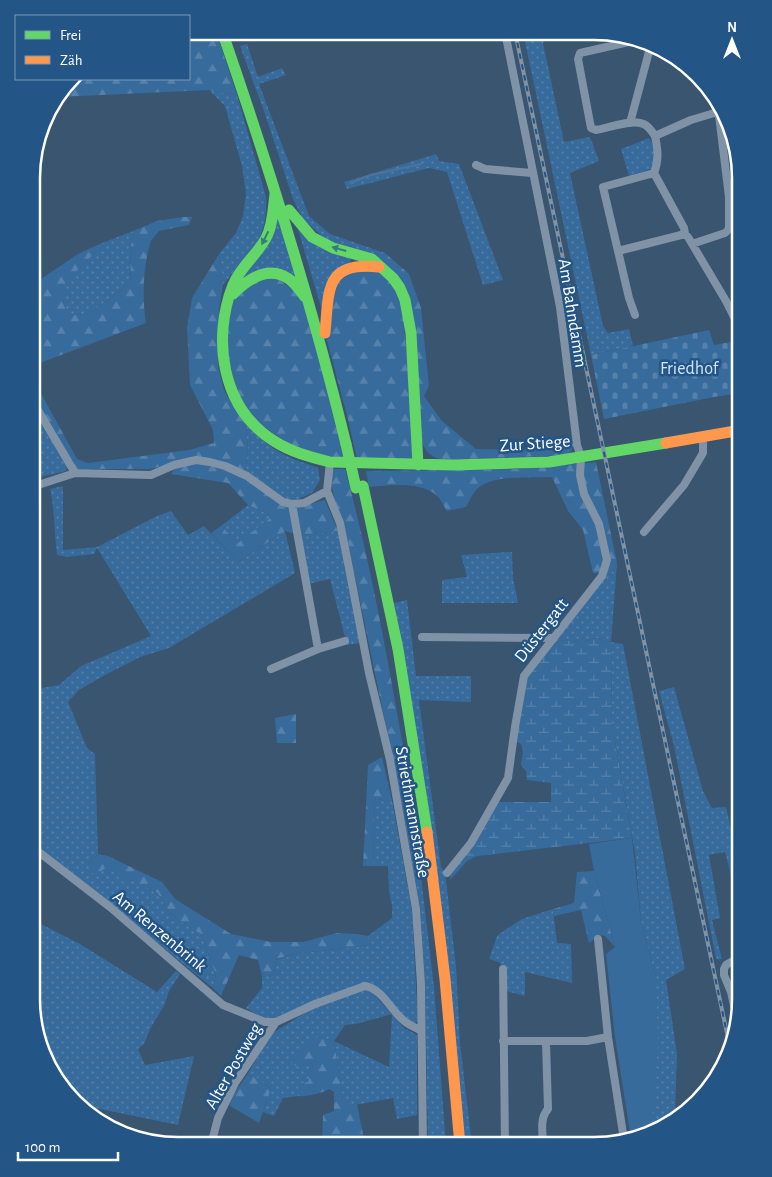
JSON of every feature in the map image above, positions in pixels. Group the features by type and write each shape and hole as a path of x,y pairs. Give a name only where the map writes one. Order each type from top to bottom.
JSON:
{"main road":[{"path":"225,40 275,190 349,443"},
{"path":"233,40 289,210 325,333 349,443 391,611 422,791 446,977 459,1137"},
{"name":"Zur Stiege","path":"275,190 271,224 267,236 234,284 229,298 223,320 222,353 228,384 242,411 265,435 279,446 312,460 330,462 418,465 521,463 549,462 732,432"},
{"path":"289,210 312,237 322,243 367,257 393,278 400,288 408,314 411,333 418,465"},
{"path":"325,333 328,294 334,278 350,266 360,265 382,268"},
{"path":"229,298 250,280 260,274 270,272 280,274 290,280 309,302"},
{"path":"360,487 414,793 438,977 451,1137"}],"street":[{"name":"Am Bahndamm","path":"507,40 560,307 575,425 581,457"},
{"path":"622,43 580,53 578,59 591,128 596,130 630,123 640,123 649,128 655,136 658,157 654,173"},
{"path":"630,123 649,52"},
{"path":"655,136 714,111"},
{"path":"692,244 725,233 729,229 729,198 721,124"},
{"path":"476,165 485,169 532,173"},
{"path":"654,173 684,228 684,234 692,244 732,313"},
{"path":"636,315 629,298 603,187 654,173"},
{"path":"618,251 684,234"},
{"path":"40,415 75,473"},
{"path":"644,532 684,485 703,453 703,437"},
{"name":"Düstergatt","path":"446,873 472,843 508,778 514,727 524,676 602,576 607,560 599,524 584,494 580,475 581,457"},
{"path":"40,484 75,473 151,475 174,465 196,460 225,466 247,476 283,502 292,504 304,502 327,490"},
{"name":"Striethmannstraße","path":"330,462 327,490 340,523 369,673 390,760 416,909 423,1137"},
{"path":"292,504 318,649"},
{"path":"422,637 554,638"},
{"path":"271,669 318,649 345,641"},
{"name":"Am Renzenbrink","path":"40,852 110,907 223,1005 265,1022 276,1022"},
{"path":"598,939 608,1037 623,1134"},
{"path":"732,963 726,965 724,974 732,996"},
{"path":"503,969 505,1137"},
{"name":"Alter Postweg","path":"213,1137 218,1118 235,1084 276,1022 315,1004 365,986 371,987 393,1007 405,1023 421,1031"},
{"path":"503,1041 587,1041 608,1037"},
{"path":"543,1137 542,1120 548,1109 546,1042"}],"green space":[{"path":"190,40 219,40 237,95 209,90 67,97 81,80 190,80"},
{"path":"525,40 544,40 543,43 564,142 590,137 599,161 570,173 603,326 608,333 629,329 633,346 591,355"},
{"path":"247,44 258,77 282,68 286,75 259,84 309,216 330,234 385,253 380,260 326,240 303,219 293,199 240,46"},
{"path":"209,90 237,95 266,197 264,226 260,236 255,246 223,285 219,254 236,233 243,216 246,194 242,166 225,106"},
{"path":"649,138 655,153 653,168 629,176 621,149"},
{"path":"436,154 439,161 459,164 503,280 483,285 447,172 429,168 347,189 344,182"},
{"path":"276,210 299,284 240,278"},
{"path":"192,217 189,225 159,231 152,239 146,263 144,284 146,323 40,363 40,280 78,254 97,245 102,247 84,263 73,277 68,284 63,298 68,314 87,315 131,283 130,254 133,231 157,221"},
{"path":"297,226 352,258 323,314"},
{"path":"133,231 130,254 131,283 87,315 67,314 63,300 64,291 72,277 101,247 97,245"},
{"path":"385,253 409,274 421,308 429,386 424,396 442,421 476,449 522,450 574,443 571,452 567,455 443,460 428,452 422,442 413,320 380,260"},
{"path":"219,254 223,285 219,309 218,367 224,390 246,424 248,450 245,476 299,507 325,500 338,531 300,535 285,531 238,562 211,533 221,526 238,543 273,516 248,505 228,483 171,474 180,461 151,469 77,469 54,443 40,418 40,392 77,459 88,463 189,450 214,443 213,430 190,385 187,328 192,298"},
{"path":"370,266 400,288 418,465 358,464 325,333 334,278"},
{"path":"270,273 309,302 350,464 311,460 242,411 222,333 239,287"},
{"name":"Friedhof","path":"709,330 714,345 732,342 732,394 604,419 591,355"},
{"path":"40,418 67,467 66,471 40,477"},
{"path":"246,424 261,439 278,451 318,468 320,480 312,493 296,500 284,499 245,473 248,450"},
{"path":"596,462 617,563 611,574 593,573 583,530 568,511 552,477 512,478 491,481 476,490 466,507 447,511 438,497 424,488 405,485 369,487 366,471 520,469"},
{"path":"332,469 345,469 365,549 382,630 411,792 400,794 344,524 333,490"},
{"path":"63,486 63,550 97,547 157,516 171,511 188,535 204,526 238,562 285,531 295,573 169,648 140,657 105,675 79,690 68,702 87,748 95,754 98,854 90,862 105,867 158,893 167,910 201,934 216,974 213,988 40,847 40,691 42,688 59,685 81,666 151,636 97,548 94,554 67,557 57,555 50,489"},
{"path":"248,505 273,516 238,544 221,526"},
{"path":"338,531 361,643 347,645 330,579 308,584 300,535"},
{"path":"512,552 513,578 518,603 442,603 442,580 467,577 461,555"},
{"path":"617,563 611,642 597,638 583,642 557,640 606,574 611,574"},
{"path":"407,600 416,676 471,676 471,702 419,700 441,867 445,872 456,966 460,1043 471,1137 464,1137 394,603"},
{"path":"597,638 611,642 612,724 632,838 477,856 467,861 450,880 451,872 498,802 551,802 551,783 527,780 526,771 521,765 523,751 521,744 515,741 526,680 557,640 583,642"},
{"path":"611,642 623,644 685,969 666,980 677,1054 675,1110 651,1124 656,978 641,922 635,853 612,724"},
{"path":"674,687 703,791 712,808 726,807 732,833 732,879 725,852 709,855 720,918 712,920 722,959 719,959 721,962 716,958 674,746 659,691"},
{"path":"296,714 296,743 277,743 275,718"},
{"path":"382,757 393,805 375,797 373,866 363,866 368,765"},
{"path":"411,792 434,987 445,1137 428,1137 425,983 420,907 400,794"},
{"path":"375,797 393,805 412,911 418,1021 415,1023 408,1021 375,985 367,983 276,1019 265,1019 246,1008 262,988 262,977 274,974 276,960 295,954 368,945 368,936 392,918 388,866 373,866"},
{"path":"632,838 641,922 656,978 658,1046 652,1124 630,1132 615,1037 606,954 615,947 594,871 589,844"},
{"path":"98,854 108,856 162,882 175,899 231,934 271,942 303,942 337,933 357,934 368,936 368,945 295,954 276,959 274,974 262,977 258,960 239,955 221,996 213,988 216,974 201,934 167,910 158,893 105,868 99,873 89,873 90,862"},
{"path":"594,871 615,947 605,936 599,935 589,943 581,910 554,916 553,909 574,903 577,872"},
{"path":"553,909 557,943 571,944 572,983 525,972 525,996 506,991 505,969 499,962 489,959 497,936 522,919"},
{"path":"40,924 80,944 157,992 176,971 180,974 169,991 164,1006 151,1027 144,1044 138,1049 145,1065 194,1056 178,1125 95,1108 69,1083 51,1052 45,1034 40,1008"},
{"path":"365,988 370,990 392,1014 356,1024 345,1025 334,1041 318,1037 308,1062 313,1065 308,1083 298,1084 298,1096 283,1098 274,1116 263,1112 271,1089 257,1078 247,1075 271,1034 315,1007"},
{"path":"392,1015 404,1028 417,1035 417,1115 397,1119 393,1098 344,1107 334,1041 389,1067"},
{"path":"318,1037 334,1041 344,1106 357,1104 364,1137 322,1137 323,1115 334,1111 334,1092 329,1089 323,1092 298,1096 298,1084 308,1082 313,1065 308,1062 301,1067 292,1065 292,1056"},
{"path":"247,1075 257,1078 271,1089 259,1123 230,1106 231,1098"}],"waterway":[{"path":"350,183 371,175 421,164"}],"railway":[{"path":"517,40 727,1034"}],"traffic: fast":[{"path":"225,40 289,236 346,444"},
{"path":"275,194 268,233 236,279 227,306 223,327 223,349 226,370 232,391 242,410 256,427 287,448 330,462"},
{"path":"289,210 312,237 333,248 372,259 393,278 400,288 405,300 411,333 418,465"},
{"path":"233,294 252,279 274,273 289,279 305,297"},
{"path":"330,462 454,465 549,462 666,443"},
{"path":"346,444 356,488"},
{"path":"363,486 398,649 427,832"}],"traffic: slow":[{"path":"325,333 328,303 333,281 339,274 348,269 361,266 379,267"},
{"path":"666,443 732,432"},
{"path":"427,832 445,979 459,1137"}]}
